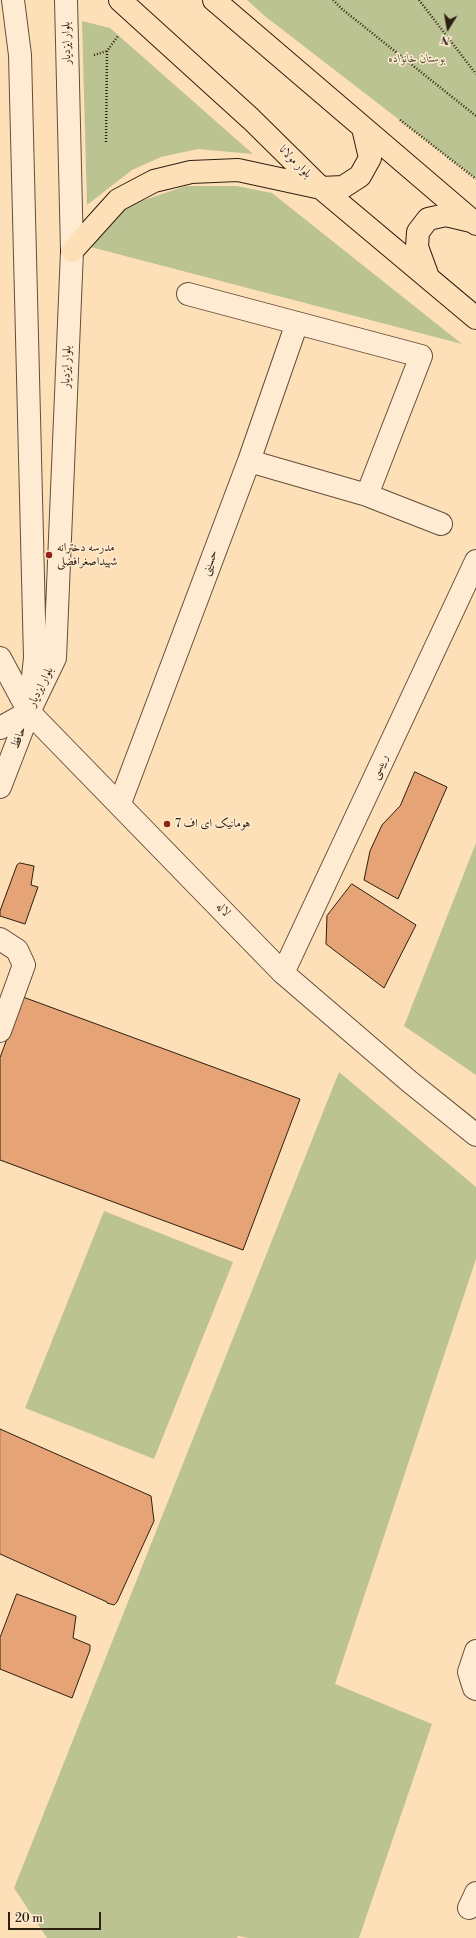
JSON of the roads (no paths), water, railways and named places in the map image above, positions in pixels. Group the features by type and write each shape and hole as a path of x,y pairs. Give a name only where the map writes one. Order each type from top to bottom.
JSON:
{"main road":[{"name":"بلوار مولانا","path":"120,0 251,120 321,188 476,318"},
{"path":"214,0 474,223"},
{"path":"72,251 118,200 154,181 191,172 238,170 321,188 343,187 360,176 370,158 363,128"},
{"path":"428,277 417,247 418,232 428,219 446,215 474,223"}],"street":[{"name":"بلوار ایزدیار","path":"13,0 20,55 35,658 29,712"},
{"name":"بلوار ایزدیار","path":"29,712 55,658 72,251 66,0"},
{"path":"188,294 421,356 366,495"},
{"name":"حسینی","path":"120,803 249,461 297,323"},
{"path":"249,461 366,495 441,524"},
{"name":"رییسی","path":"283,973 476,561"},
{"name":"لاله","path":"0,658 29,712 120,803 283,973 410,1082 476,1134"},
{"path":"0,728 29,712"},
{"name":"حافظ","path":"0,787 29,712"},
{"path":"0,939 17,950 24,965 0,1031"},
{"path":"476,1651 468,1672 474,1688 476,1688"}],"place":[{"name":"مدرسه دخترانه شهیداصغرافضلی","path":"49,555"},
{"name":"هومانیک ای اف 7","path":"167,824"}],"park label":[{"name":"بوستان خانواده","path":"417,59"}]}
